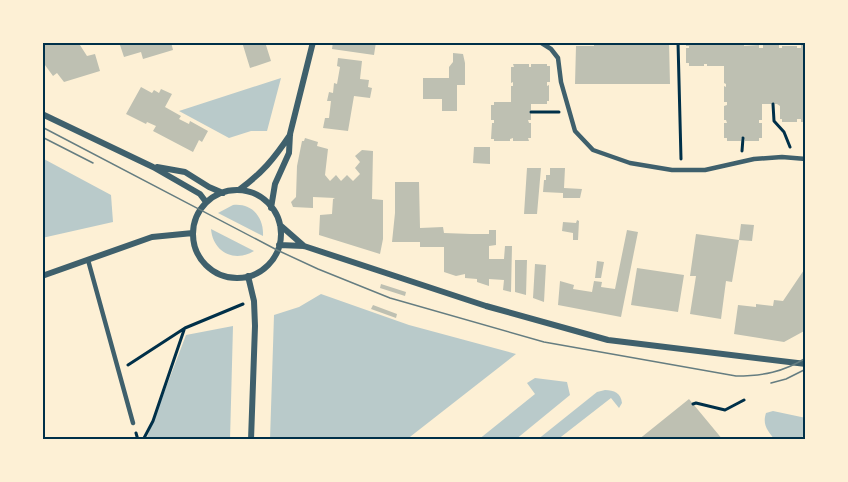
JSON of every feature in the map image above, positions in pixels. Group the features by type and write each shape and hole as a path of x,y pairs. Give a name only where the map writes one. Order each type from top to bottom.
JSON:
{"street":[{"path":"271,208 275,184 289,153 290,134 313,42"},
{"path":"42,114 153,167 200,194 206,202"},
{"path":"279,225 279,245 268,265 248,276 230,278 213,271 199,257 195,249 193,233 197,215 206,202 223,193 239,190 259,176 290,134"},
{"path":"153,167 185,172 223,193"},
{"path":"239,190 260,198 271,208 279,225 304,246"},
{"path":"42,276 152,237 193,233"},
{"path":"279,245 304,246 486,306 608,340 806,364"},
{"path":"248,276 254,301 251,440"}],"lane":[{"path":"540,42 552,49 558,58 561,82 576,131 593,150 630,163 681,170 705,170 754,159 806,159"},
{"path":"88,260 133,423"}],"path":[{"path":"552,49 561,43 583,42"},
{"path":"678,42 681,170"},
{"path":"773,104 774,121 788,140 790,158"},
{"path":"531,112 570,111"},
{"path":"119,371 185,328 236,306 254,301"},
{"path":"143,440 153,421 185,328"},
{"path":"693,404 725,410 744,400"}],"shaded area":[{"path":"281,78 267,131 251,131 229,138 179,111"},
{"path":"42,158 111,195 113,222 42,238"},
{"path":"233,205 246,206 256,213 263,229 263,236 218,213"},
{"path":"211,229 254,251 239,256 226,253 216,244"},
{"path":"321,294 409,325 516,354 406,440 270,440 274,315 299,307"},
{"path":"233,326 230,440 146,440 186,335"},
{"path":"535,378 567,382 570,395 515,440 478,440 535,394 527,383"},
{"path":"605,390 619,394 622,403 619,408 611,398 557,440 537,440 597,392"},
{"path":"773,411 806,418 806,432 800,440 775,440 766,428 765,421 766,413"}],"building":[{"path":"42,42 78,42 87,56 95,54 100,71 64,82 57,73 53,76 42,61"},
{"path":"119,42 171,42 173,50 143,59 141,52 124,57"},
{"path":"242,42 265,42 271,61 250,68"},
{"path":"333,42 376,42 374,55 332,49"},
{"path":"594,42 669,42 670,84 575,84 576,46 594,46"},
{"path":"686,42 744,42 744,46 759,45 759,48 763,48 763,45 801,48 801,45 806,45 806,122 797,119 797,122 782,122 780,106 762,104 762,120 759,120 759,123 762,123 762,138 759,138 759,141 745,141 741,138 741,141 727,141 727,138 724,138 724,123 727,123 724,120 724,106 727,102 724,102 726,84 724,83 724,66 704,64 704,66 689,66 689,63 686,63 686,48 689,46 686,46"},
{"path":"453,53 463,54 465,85 457,85 457,111 442,111 442,99 423,99 423,78 449,78"},
{"path":"338,58 362,61 360,79 369,80 368,87 372,88 370,98 354,96 348,131 323,128 325,118 329,118 331,101 327,101 329,92 333,93 334,83 337,84 340,67 337,66"},
{"path":"513,64 529,64 529,67 531,64 550,66 550,82 547,82 549,101 547,104 531,104 531,120 528,120 531,123 529,141 513,141 513,138 510,141 494,141 491,139 494,120 491,120 491,105 494,105 494,102 511,102 513,82 511,83 511,67 514,67"},
{"path":"141,87 152,93 154,90 159,93 161,89 172,94 165,107 181,116 179,119 189,124 190,121 208,131 202,142 199,140 193,152 153,131 156,126 147,122 146,124 126,114"},
{"path":"305,138 318,142 317,146 328,149 325,175 330,181 336,175 341,181 347,175 353,181 360,174 355,168 360,162 355,156 362,150 373,151 372,199 383,200 383,239 380,254 319,235 320,215 332,214 335,198 313,197 313,208 293,207 291,202 296,197 297,166 302,141"},
{"path":"474,147 490,147 490,164 473,163"},
{"path":"527,168 541,168 537,214 524,214"},
{"path":"550,168 565,168 564,188 582,189 580,198 563,198 563,193 543,192 544,180 546,180 546,175 550,175"},
{"path":"395,182 419,182 420,228 443,227 444,233 471,234 489,234 489,230 496,230 496,245 489,246 489,259 504,259 505,246 512,246 511,292 503,290 504,280 489,279 489,286 477,282 477,279 465,278 465,274 456,276 444,272 444,247 420,247 420,242 392,242"},
{"path":"577,220 579,221 578,240 573,240 573,233 562,231 563,222 576,223"},
{"path":"741,224 754,225 752,241 739,240"},
{"path":"627,230 638,232 621,317 558,305 560,281 574,285 573,289 592,292 594,281 602,282 601,287 615,289"},
{"path":"696,234 739,240 732,282 726,281 721,319 690,314 696,276 690,276"},
{"path":"515,260 527,260 526,295 515,292"},
{"path":"597,261 604,262 601,278 595,278"},
{"path":"535,264 546,265 544,302 533,298"},
{"path":"806,267 806,330 784,342 734,334 738,305 773,306 774,300 783,301"},
{"path":"637,268 684,275 678,312 631,305"},
{"path":"381,284 406,292 405,296 380,288"},
{"path":"373,305 397,314 396,318 371,309"},
{"path":"689,399 723,440 638,440"}],"tram line":[{"path":"42,127 277,250 390,298 544,342 736,376 772,372 789,367 806,358"},
{"path":"42,137 93,163"},
{"path":"771,383 786,379 806,369"}]}
